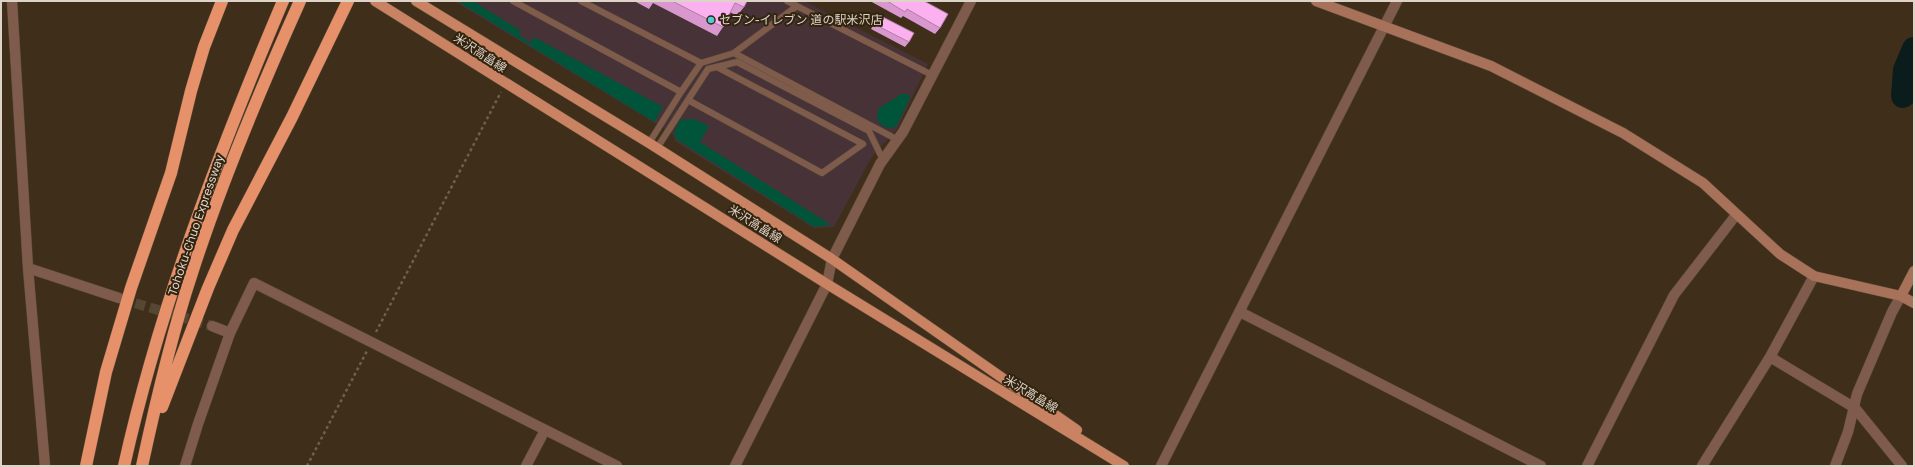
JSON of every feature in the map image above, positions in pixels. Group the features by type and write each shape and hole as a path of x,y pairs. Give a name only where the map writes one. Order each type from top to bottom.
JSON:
{"highway":[{"path":"86,466 106,372 131,288 171,173 191,91 222,1"},
{"name":"Tohoku-Chuo Expressway","path":"124,466 169,299 199,210 237,110 283,1"},
{"name":"Tohoku-Chuo Expressway","path":"142,466 170,348 194,266 253,107 300,1"},
{"path":"146,448 208,288 233,230 292,117 348,1"}],"main road":[{"name":"米沢高畠線","path":"375,1 505,84 827,284 1124,466"},
{"name":"米沢高畠線","path":"416,1 653,146 832,259 1128,466"}],"street":[{"path":"12,1 28,268 45,466"},
{"path":"735,466 827,284 832,259 882,160 898,140 971,1"},
{"path":"1316,1 1491,66 1623,133 1703,183 1780,254 1814,276 1901,296 1914,303"},
{"path":"1161,466 1397,1"},
{"path":"1586,466 1674,295 1736,215"},
{"path":"28,268 119,298"},
{"path":"1835,466 1848,432 1855,408 1857,394 1892,312 1914,271"},
{"path":"1702,466 1770,357 1814,276"},
{"path":"185,466 230,332 254,283 617,466"},
{"path":"1240,312 1541,466"},
{"path":"212,326 230,332"},
{"path":"1770,357 1855,408 1902,466"},
{"path":"526,466 545,430"}],"lane":[{"path":"513,1 682,92"},
{"path":"581,1 701,63"},
{"path":"787,1 932,75"},
{"path":"653,146 682,92 701,63 734,54 797,6"},
{"path":"734,54 898,140"},
{"path":"653,146 688,100 708,68 737,62 869,131 882,160"},
{"path":"688,100 822,173 863,144 717,67"}],"path":[{"path":"307,466 505,84"}],"shaded area":[{"path":"454,1 804,1 928,64 897,129 871,158 834,227 814,228 675,141 673,134"}],"green space":[{"path":"457,1 473,1 521,31 519,35 531,43 534,37 663,107 654,122"},
{"path":"902,94 908,94 910,98 896,127 890,128 882,125 877,118 879,108"},
{"path":"694,119 709,126 700,142 831,225 814,227 676,139 674,133 680,120"}],"building":[{"path":"672,1 747,1 744,7 735,3 723,27"},
{"path":"887,1 924,1 948,14 940,28 907,9 905,12"},
{"path":"879,15 914,33 909,42 874,24"}],"waterway":[{"path":"1903,96 1905,70 1914,49"}],"tunnel":[{"path":"121,299 212,326"}],"place":[{"name":"セブン-イレブン 道の駅米沢店","path":"711,20"}]}
